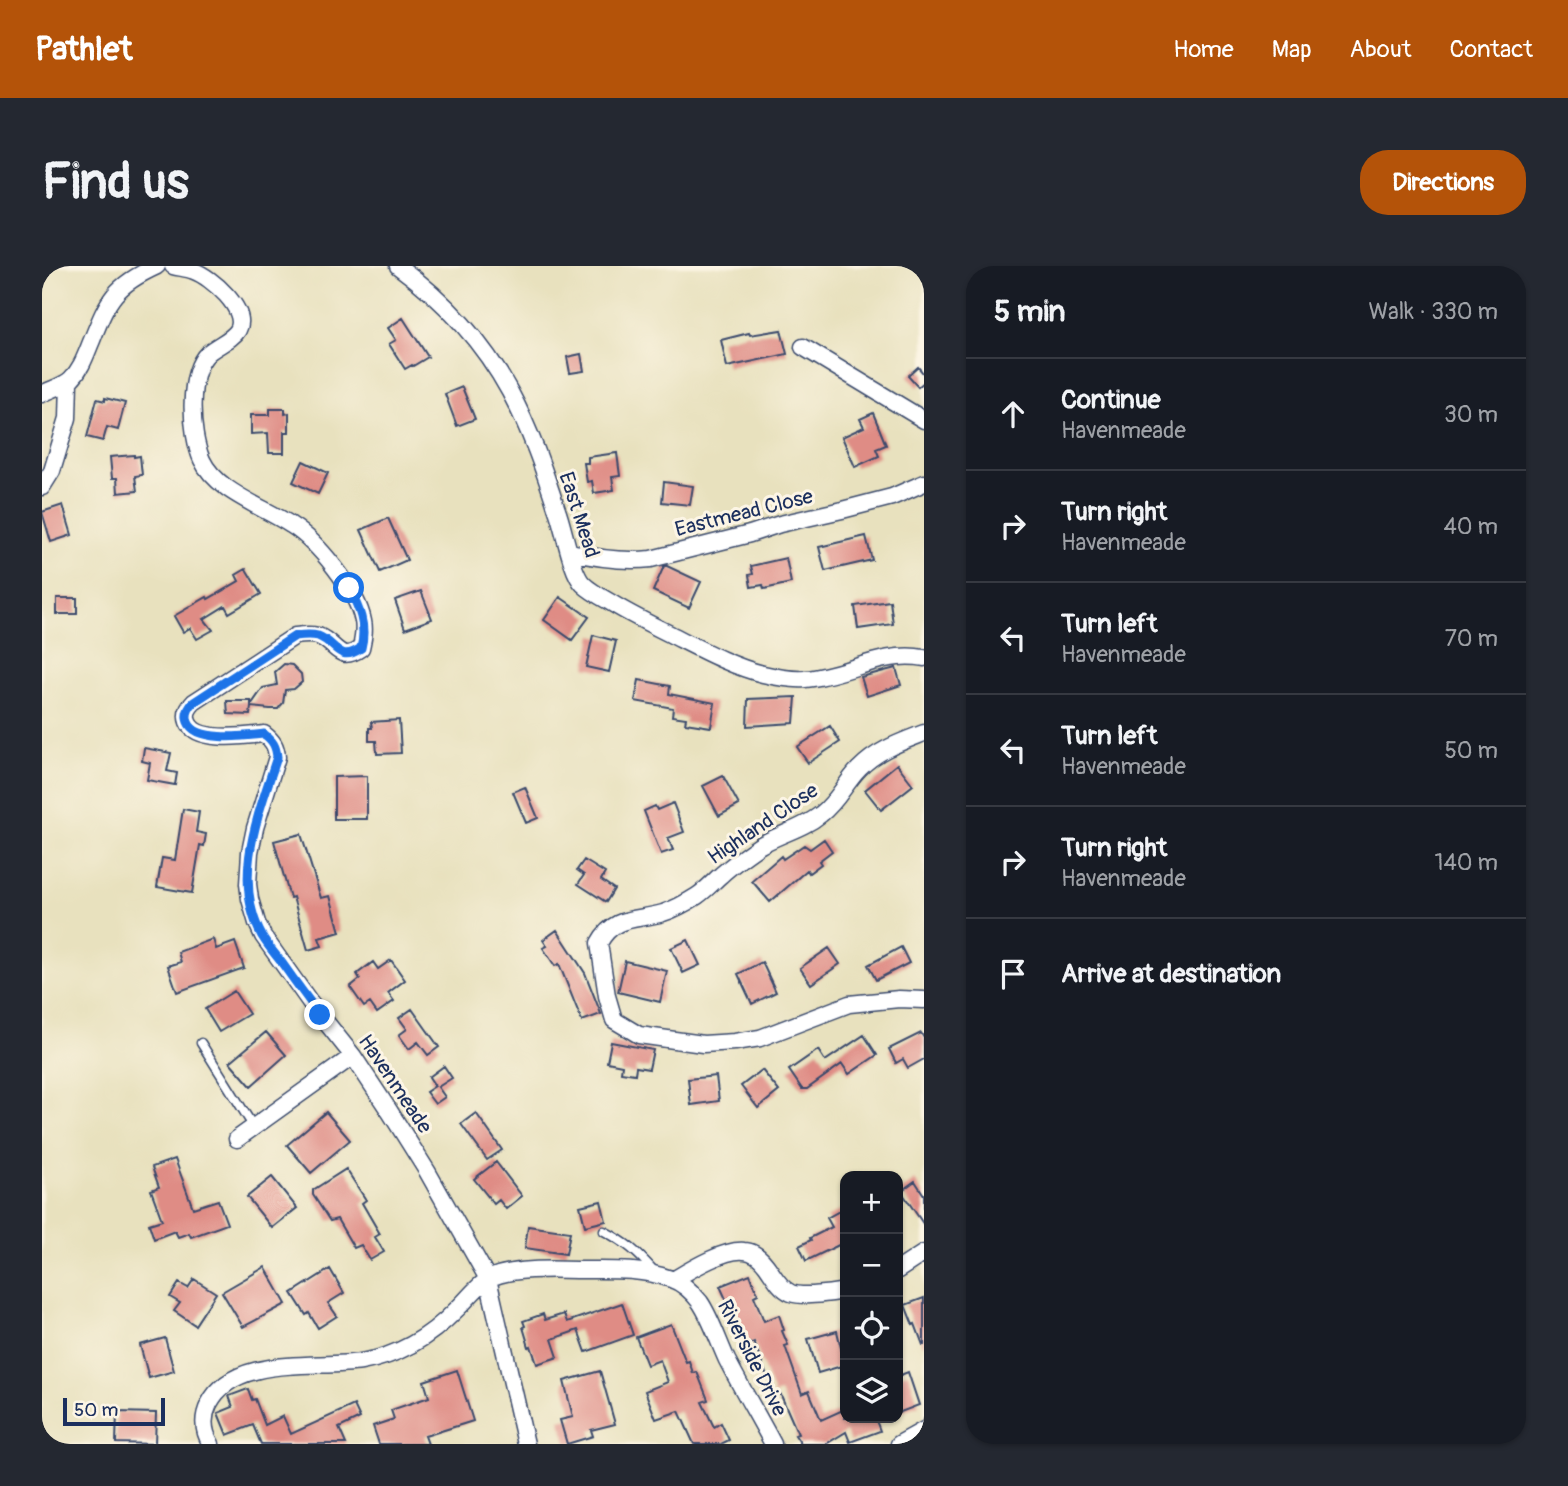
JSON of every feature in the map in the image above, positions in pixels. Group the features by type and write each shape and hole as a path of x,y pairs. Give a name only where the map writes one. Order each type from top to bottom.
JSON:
{"street":[{"path":"42,394 69,381 82,364 103,312 118,290 135,276 157,266"},
{"name":"Havenmeade","path":"173,266 195,271 216,284 230,299 239,317 240,324 234,335 207,354 197,369 193,428 202,462 222,485 306,536 349,588 363,622 364,638 361,648 345,654 319,636 295,636 194,702 188,708 186,718 191,728 197,732 216,736 264,734 276,747 277,757 250,852 250,899 262,936 353,1056 428,1171 488,1279 526,1444"},
{"name":"East Mead","path":"398,266 430,290 465,328 484,351 510,392 534,443 558,511 575,572 583,584 615,605 697,648 761,674 805,679 890,657 911,655 924,658"},
{"path":"803,347 924,420"},
{"path":"42,487 52,471 68,418 69,381"},
{"name":"Eastmead Close","path":"570,552 607,559 651,559 892,497 924,483"},
{"name":"Highland Close","path":"924,733 886,748 873,757 858,770 841,795 821,814 763,844 703,892 664,912 627,920 609,928 598,943 614,1020 639,1035 703,1044 736,1042 779,1032 849,1004 880,1000 924,1000"},
{"path":"237,1139 353,1056"},
{"path":"211,1444 204,1430 206,1411 212,1398 233,1379 270,1368 361,1362 394,1354 428,1335 488,1279 507,1273 550,1269 632,1271 666,1278 718,1257 744,1251 761,1258 776,1280 789,1292 818,1294 840,1292"},
{"path":"903,1267 924,1253"},
{"name":"Riverside Drive","path":"666,1278 688,1289 701,1303 728,1362 774,1444"},
{"path":"899,1444 924,1430"}],"lane":[{"path":"201,1043 253,1126"},
{"path":"604,1231 623,1241 666,1278"}],"building":[{"path":"403,318 428,357 405,369 389,344 396,340 388,328"},
{"path":"781,330 787,354 727,367 721,340 749,333"},
{"path":"581,354 584,371 570,373 567,357"},
{"path":"918,367 924,374 924,382 918,387 908,376"},
{"path":"462,387 475,419 457,426 445,394"},
{"path":"105,398 125,403 118,430 107,427 103,441 87,437 97,399 105,401"},
{"path":"270,409 285,409 285,414 289,413 289,432 284,432 284,453 269,453 268,433 251,434 251,415 270,415"},
{"path":"873,413 886,445 876,449 879,456 855,467 842,437 864,427 860,419"},
{"path":"617,453 620,476 612,477 614,490 594,493 592,481 587,482 584,463 588,463 588,457"},
{"path":"140,456 142,475 135,476 137,491 118,493 117,478 112,478 110,457"},
{"path":"303,461 328,473 318,494 293,482"},
{"path":"664,482 693,486 690,505 662,502"},
{"path":"63,505 72,535 51,542 42,512"},
{"path":"388,518 407,560 380,572 361,530"},
{"path":"866,536 872,560 825,571 819,547"},
{"path":"786,558 791,583 764,589 763,585 751,587 751,566"},
{"path":"664,566 701,582 689,608 653,591"},
{"path":"246,569 261,594 229,613 225,606 204,619 213,630 197,639 190,628 183,632 174,616 239,581 236,575"},
{"path":"421,591 432,619 405,629 395,600"},
{"path":"560,597 589,617 572,640 544,620"},
{"path":"57,598 77,598 77,614 57,614"},
{"path":"890,601 893,624 858,629 855,606"},
{"path":"593,635 616,641 609,672 586,667"},
{"path":"284,664 292,665 301,674 302,682 294,689 285,690 283,703 278,709 251,707 250,715 228,714 227,701 251,701 251,705 263,688 277,685 275,672"},
{"path":"896,668 901,685 867,696 861,677"},
{"path":"639,680 670,686 669,694 715,703 711,727 685,723 686,718 672,716 673,708 635,701"},
{"path":"796,697 794,723 747,726 748,699"},
{"path":"399,720 401,753 377,754 376,741 369,741 371,722"},
{"path":"830,726 840,742 808,763 797,747"},
{"path":"144,748 171,753 167,771 177,773 175,785 147,780 150,763 142,761"},
{"path":"897,764 913,785 881,810 865,790"},
{"path":"367,776 367,819 334,819 334,777"},
{"path":"723,776 739,805 719,816 703,786"},
{"path":"525,787 538,818 526,823 513,792"},
{"path":"673,803 684,832 668,838 673,850 661,854 644,811 655,806 657,810"},
{"path":"183,809 199,812 196,832 206,834 204,846 200,845 192,893 157,887 162,858 175,860"},
{"path":"301,834 321,898 330,896 340,932 319,938 322,946 308,950 274,841"},
{"path":"824,839 832,851 819,861 821,864 809,873 807,870 770,902 752,881 781,856 783,859 804,845 810,849"},
{"path":"584,860 605,873 601,880 614,889 606,902 578,884 584,875 577,870"},
{"path":"557,930 585,973 601,1014 582,1021 559,964 555,966 543,948 547,946 543,940"},
{"path":"213,939 216,949 235,942 244,968 177,992 168,966 181,962 178,952"},
{"path":"688,940 700,965 683,973 671,948"},
{"path":"901,947 909,963 876,980 868,965"},
{"path":"829,948 840,964 811,984 800,968"},
{"path":"391,960 405,980 388,993 394,1001 377,1013 370,1003 364,1007 350,987 360,979 357,974 373,962 378,969"},
{"path":"625,961 667,971 660,1002 618,992"},
{"path":"762,962 776,992 752,1004 738,974"},
{"path":"234,991 249,1014 219,1032 205,1009"},
{"path":"412,1009 439,1047 428,1055 418,1042 409,1049 399,1035 407,1029 399,1018"},
{"path":"266,1032 286,1055 251,1086 230,1062"},
{"path":"921,1033 924,1038 924,1059 908,1068 903,1059 896,1063 889,1049"},
{"path":"864,1035 877,1055 849,1074 842,1064 807,1089 802,1089 789,1070 818,1050 825,1061"},
{"path":"611,1042 653,1050 649,1069 636,1067 635,1074 621,1072 622,1065 607,1062"},
{"path":"444,1066 452,1078 438,1087 445,1097 435,1104 426,1092 435,1086 429,1077"},
{"path":"762,1070 779,1091 758,1108 741,1086"},
{"path":"716,1076 719,1101 691,1105 688,1079"},
{"path":"326,1112 350,1140 311,1173 287,1145"},
{"path":"476,1113 502,1150 487,1160 461,1124"},
{"path":"175,1159 193,1208 218,1200 227,1224 191,1237 189,1233 178,1237 175,1231 154,1239 149,1224 162,1220 151,1190 159,1187 152,1167"},
{"path":"496,1162 522,1196 506,1209 499,1200 494,1204 474,1179"},
{"path":"346,1169 366,1200 362,1203 380,1234 375,1237 384,1252 370,1260 361,1245 354,1248 337,1219 330,1221 313,1195 313,1190"},
{"path":"272,1177 297,1208 272,1228 247,1197"},
{"path":"915,1181 924,1195 924,1225 903,1194 903,1190"},
{"path":"601,1201 606,1221 585,1226 580,1206"},
{"path":"840,1211 840,1244 806,1261 799,1246 832,1227 827,1218"},
{"path":"528,1226 570,1232 566,1254 525,1248"},
{"path":"265,1267 286,1304 243,1327 222,1292"},
{"path":"330,1269 344,1293 328,1303 337,1316 318,1328 292,1293"},
{"path":"750,1274 758,1294 754,1296 764,1321 779,1315 788,1345 785,1346 802,1394 809,1391 821,1420 840,1411 840,1423 877,1423 880,1431 850,1442 846,1432 826,1444 801,1444 795,1435 798,1434 780,1393 774,1395 754,1342 745,1346 720,1286"},
{"path":"194,1279 216,1293 195,1325 174,1311 180,1303 170,1297 179,1283 188,1288"},
{"path":"924,1298 924,1345 923,1345 905,1305"},
{"path":"622,1303 633,1335 586,1352 578,1330 552,1339 558,1357 537,1364 531,1346 529,1347 523,1321 543,1314 545,1320 564,1314 567,1322"},
{"path":"671,1324 686,1362 689,1361 693,1373 697,1372 708,1400 702,1402 714,1427 721,1423 729,1440 721,1444 694,1444 679,1411 656,1419 645,1391 668,1382 660,1360 647,1365 636,1337"},
{"path":"837,1331 840,1366 818,1373 808,1339"},
{"path":"165,1338 174,1371 149,1378 140,1345"},
{"path":"457,1370 473,1421 425,1436 428,1444 379,1444 373,1426 394,1419 391,1410 429,1397 424,1381"},
{"path":"600,1371 615,1424 591,1430 593,1436 567,1444 560,1420 573,1417 564,1381"},
{"path":"908,1372 919,1405 903,1411 903,1374"},
{"path":"248,1389 265,1425 283,1416 291,1434 354,1405 360,1418 339,1428 346,1444 261,1444 253,1425 227,1435 218,1413 233,1407 229,1396"},
{"path":"117,1412 156,1413 155,1444 116,1443"}],"route":[{"path":"320,1015 262,936 250,899 250,852 277,757 276,747 264,734 216,736 197,732 191,728 186,718 188,708 194,702 295,636 319,636 345,654 361,648 364,638 363,622 349,588"}]}
